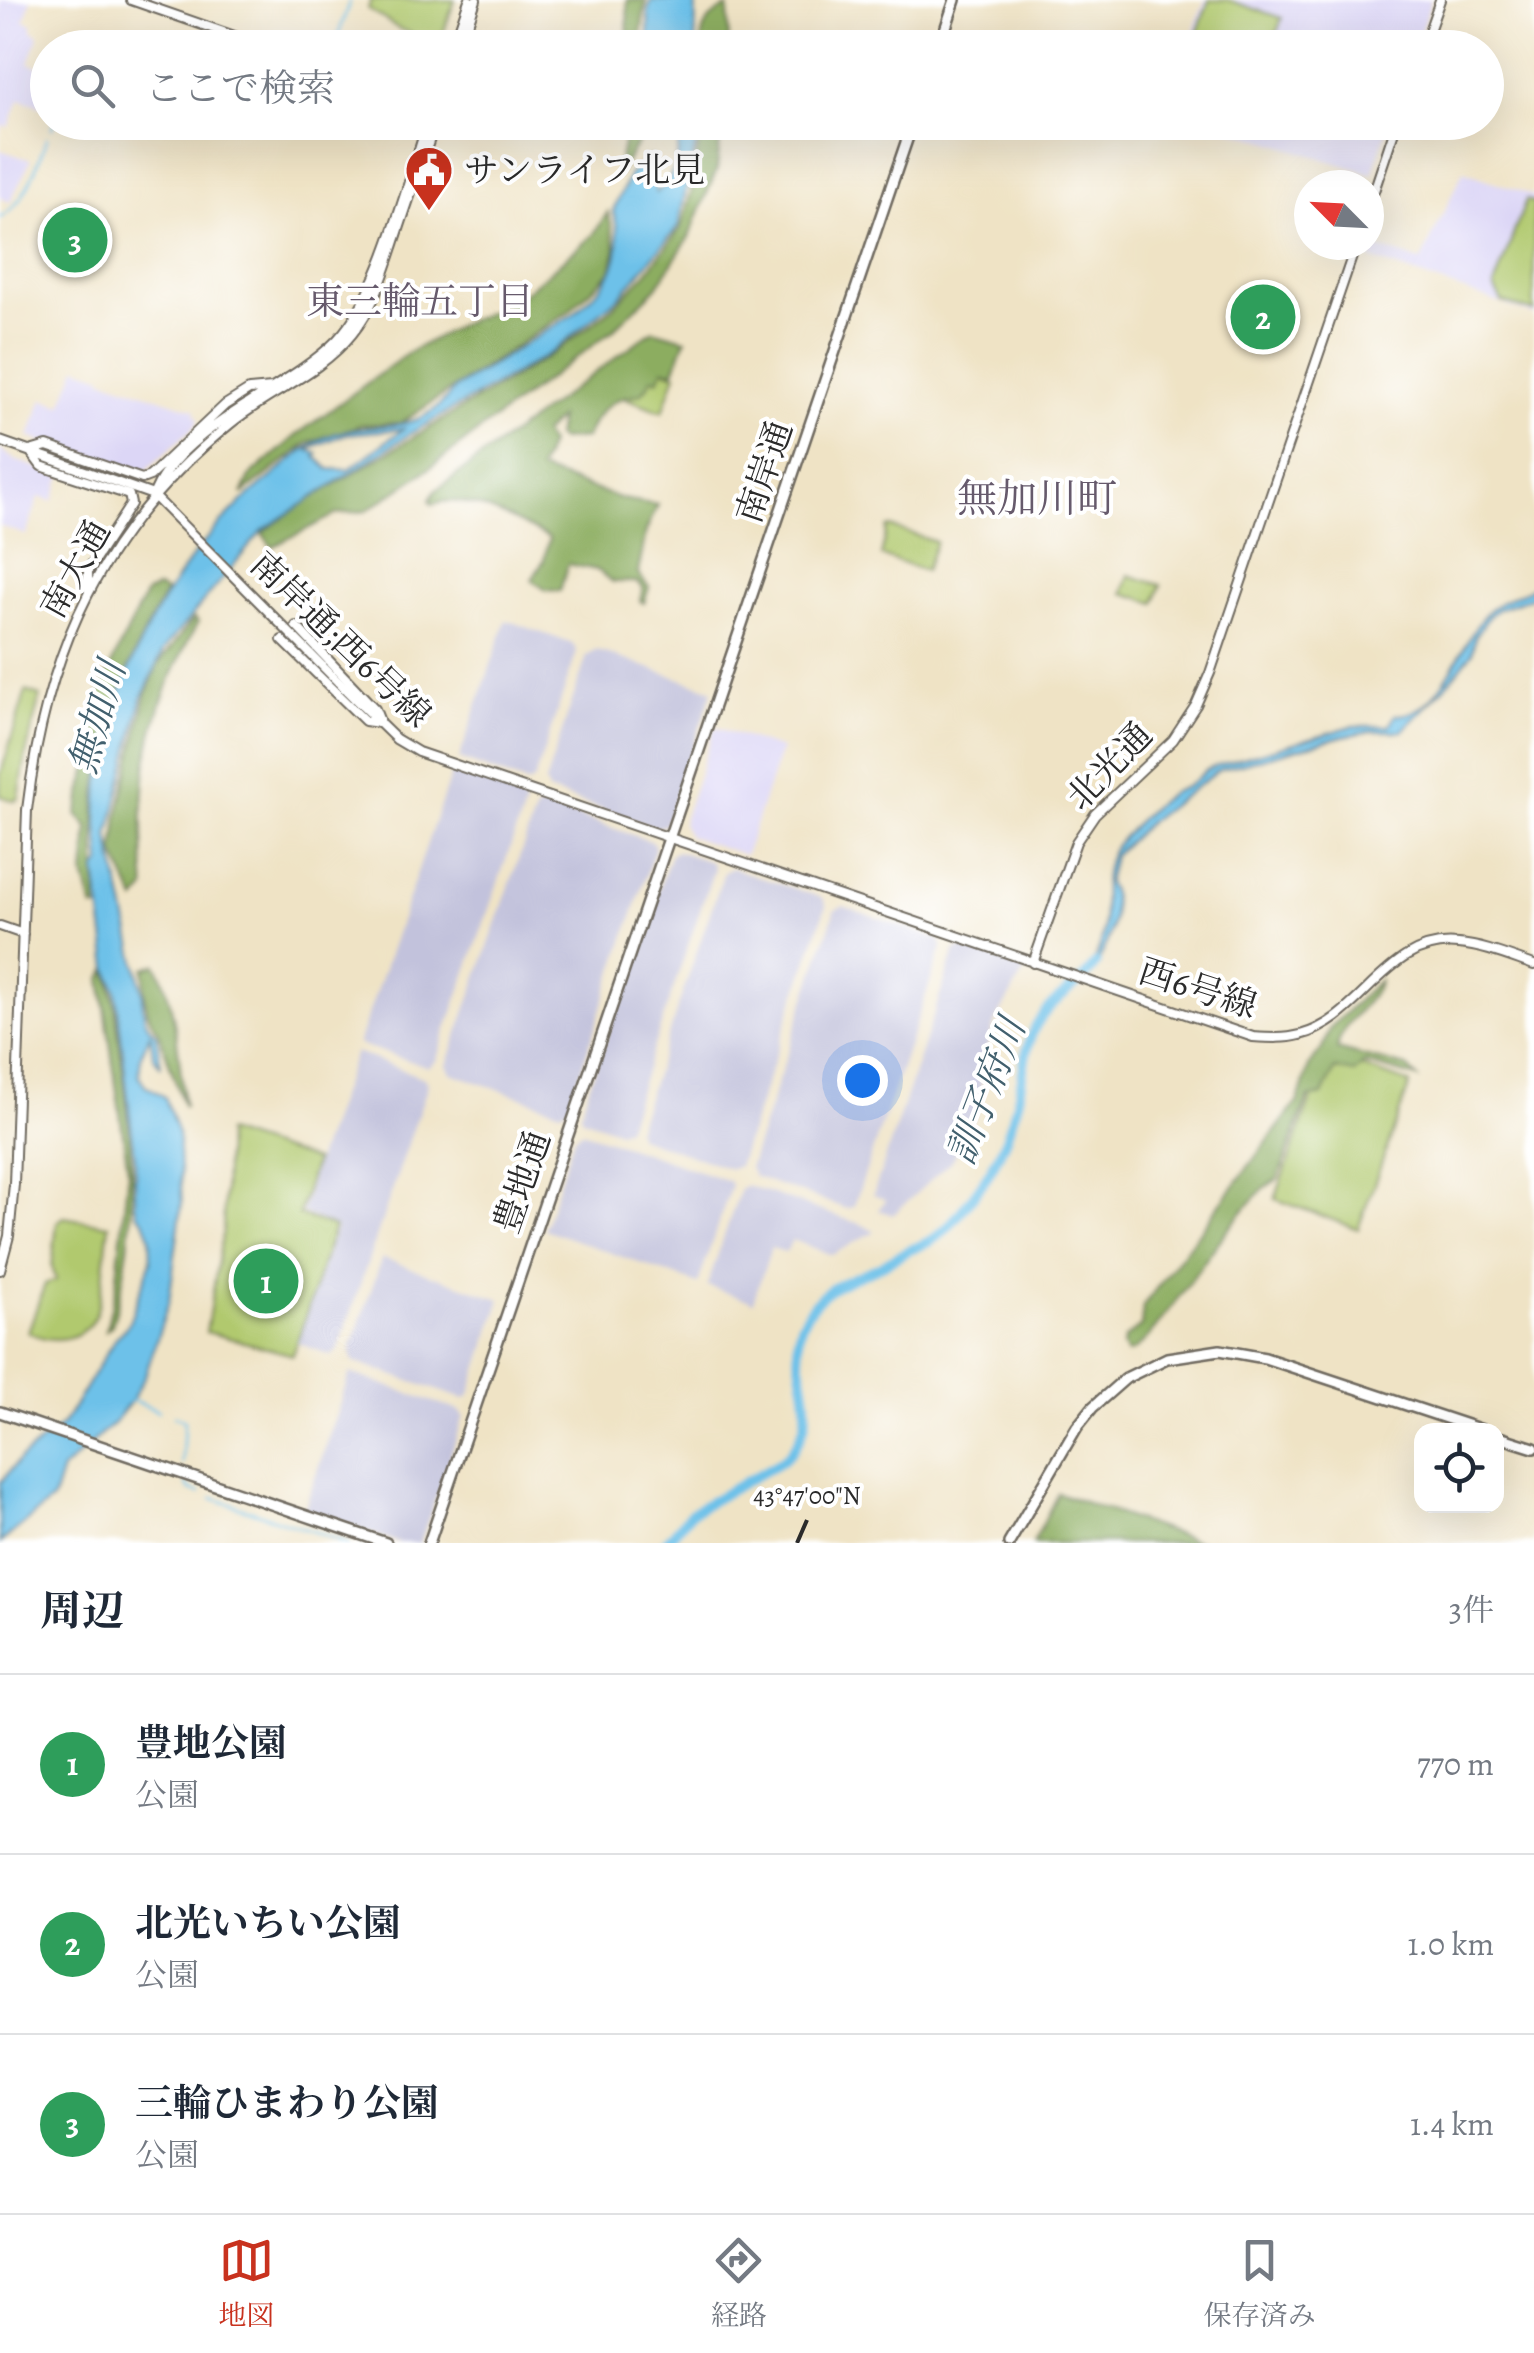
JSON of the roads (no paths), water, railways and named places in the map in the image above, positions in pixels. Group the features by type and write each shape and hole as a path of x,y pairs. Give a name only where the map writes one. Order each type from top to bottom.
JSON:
{"main road":[{"path":"944,30 955,0"},
{"name":"南岸通","path":"668,838 907,140"},
{"name":"豊地通","path":"430,1543 668,838"},
{"path":"1010,1543 1077,1427 1093,1407 1126,1378 1167,1358 1220,1350 1265,1358 1461,1423"},
{"path":"0,1412 386,1543"},
{"path":"1504,1439 1534,1448"}],"street":[{"path":"131,0 217,30"},
{"path":"460,30 468,0"},
{"path":"464,30 476,0"},
{"path":"1429,30 1440,0"},
{"name":"南大通","path":"153,495 160,479 183,455 229,416 332,345 360,310 376,275 422,140"},
{"name":"南大通","path":"0,1270 13,1199 27,810 33,756 60,656 88,593 126,530 153,495 234,420 322,362 368,313 430,140"},
{"path":"1381,170 1391,140"},
{"name":"北光通","path":"1033,963 1076,842 1096,814 1173,740 1196,705 1351,260"},
{"path":"88,593 88,570 131,504 129,495 40,466 30,450 48,446 142,478 150,476 225,405 249,390 272,388"},
{"name":"南岸通;西6号線","path":"0,441 153,495 396,739 418,752 668,838"},
{"path":"282,640 366,721 380,723 375,709 296,626"},
{"path":"668,838 1033,963"},
{"path":"0,926 23,934"},
{"name":"西6号線","path":"1033,963 1253,1037 1282,1038 1301,1035 1334,1019 1382,971 1401,958 1432,946 1479,947 1534,965"}],"water":[{"path":"651,0 696,0 695,30 649,30"},
{"path":"678,140 696,140 678,227 620,296 552,352 408,435 262,531 164,649 142,698 109,836 143,994 144,1016 156,1033 161,1067 153,1056 150,1034 141,1055 139,1075 145,1085 165,1097 178,1134 182,1203 169,1301 145,1376 132,1400 114,1423 62,1470 53,1499 0,1543 0,1483 20,1459 64,1423 116,1337 128,1325 151,1261 150,1236 135,1204 135,1159 116,991 108,968 96,871 101,863 98,809 104,754 131,664 151,622 202,544 234,510 302,451 343,432 425,416 455,388 573,314 612,270 618,244 613,211 630,174 650,157 656,193 674,170","holes":["403,429 348,470 329,469 316,457 318,454 307,449 346,434"]},
{"name":"訓子府川","path":"1534,586 1534,596 1489,616 1475,637 1472,653 1402,731 1343,736 1219,770 1150,821 1113,856 1107,883 1114,905 1111,929 1092,974 1087,972 1101,943 1108,859 1125,834 1155,805 1215,766 1352,726 1389,726 1395,715 1412,712 1427,703 1492,608"}],"waterway":[{"path":"340,30 350,0"},
{"path":"0,218 24,193 46,140"},
{"name":"訓子府川","path":"665,1543 692,1512 782,1461 797,1443 805,1424 798,1352 804,1319 818,1300 836,1287 935,1238 961,1212 1006,1139 1033,1031 1051,1006 1096,963"},
{"path":"132,1400 158,1411"},
{"path":"174,1416 184,1420 182,1463"},
{"path":"186,1484 200,1493"},
{"path":"212,1498 348,1543"}],"place":[{"name":"サンライフ北見","path":"429,212"},
{"name":"三輪ひまわり公園","path":"75,240"},
{"name":"北光いちい公園","path":"1263,317"},
{"name":"豊地公園","path":"266,1281"}],"district":[{"name":"東三輪五丁目","path":"420,301"},
{"name":"無加川町","path":"1037,498"}],"water label":[{"name":"無加川","path":"97,717"}]}
